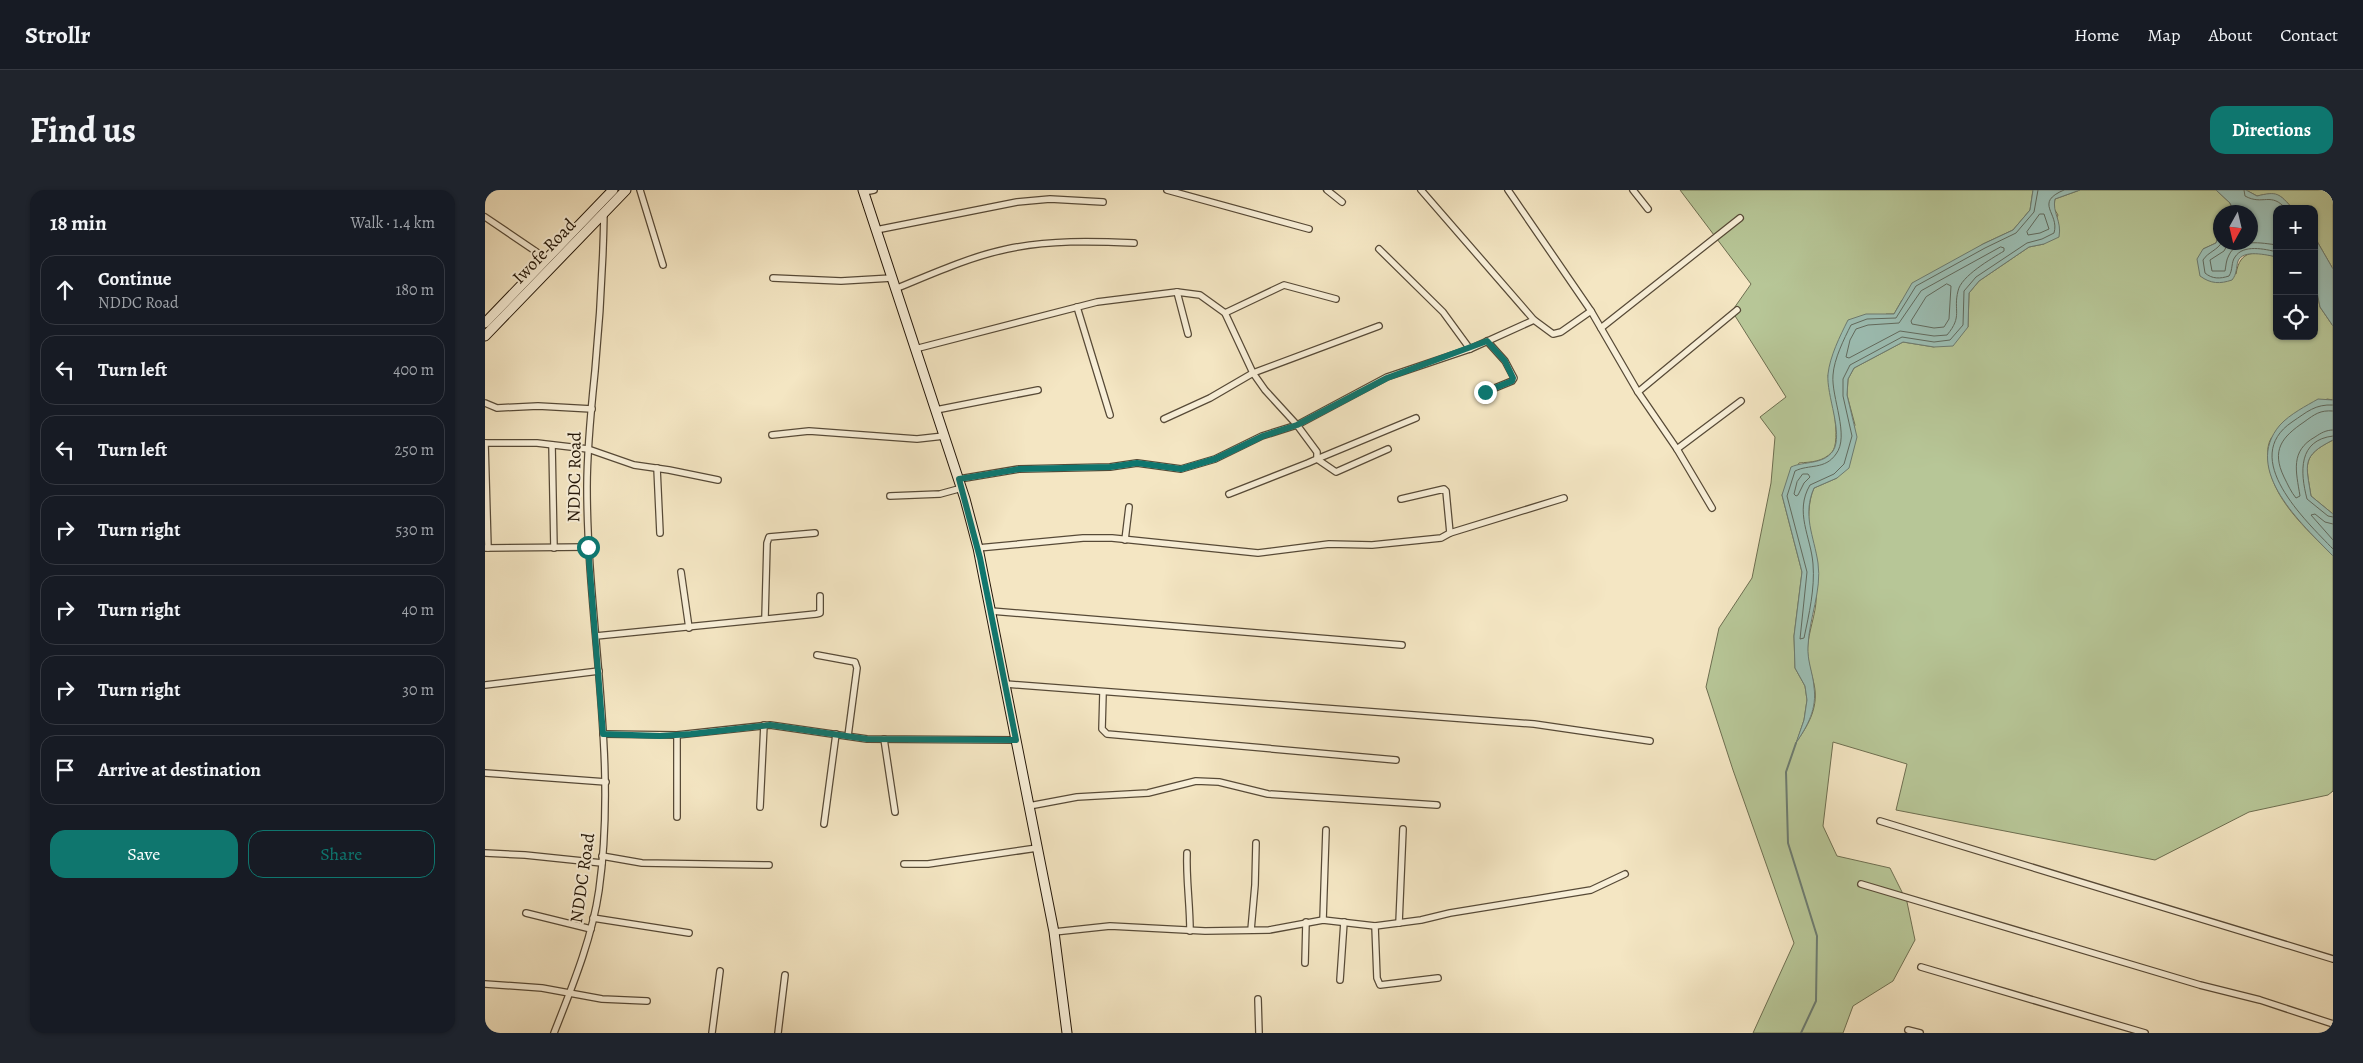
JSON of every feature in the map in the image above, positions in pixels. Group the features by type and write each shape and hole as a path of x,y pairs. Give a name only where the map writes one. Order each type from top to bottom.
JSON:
{"street":[{"name":"Iwofe Road","path":"485,323 613,190"},
{"name":"Iwofe Road","path":"485,336 627,190"},
{"path":"640,190 663,266"},
{"path":"874,190 864,191 960,483 978,548 1054,932 1065,1033"},
{"path":"1167,190 1309,229"},
{"path":"1327,190 1342,202"},
{"path":"1421,190 1534,320 1553,334 1561,332 1591,311"},
{"path":"1508,190 1591,311 1638,392 1677,449 1712,508"},
{"path":"1633,190 1648,209"},
{"path":"876,230 1017,202 1049,199 1103,202"},
{"name":"NDDC Road","path":"554,1033 591,929 599,891 602,863 606,782 588,547 588,449 603,262 604,213"},
{"path":"485,217 547,259"},
{"path":"1601,328 1740,218"},
{"path":"895,289 956,264 1007,249 1080,241 1134,243"},
{"path":"1379,249 1443,312 1470,349"},
{"path":"773,278 841,281 892,278"},
{"path":"1225,313 1284,285 1336,298"},
{"path":"915,349 1097,302 1177,292 1200,295 1225,313 1253,373 1265,390 1297,425 1317,452 1317,458"},
{"path":"1177,292 1188,334"},
{"path":"1077,307 1110,415"},
{"path":"1638,392 1737,310"},
{"path":"890,496 941,494 960,483 1019,469 1110,467 1137,463 1181,469 1215,459 1263,436 1297,425 1387,378 1470,349 1534,320"},
{"path":"1164,419 1210,398 1253,373 1379,326"},
{"path":"1485,392 1512,381 1513,378 1505,361 1487,341"},
{"path":"936,410 1039,390"},
{"path":"1677,449 1741,401"},
{"path":"485,403 497,408 537,406 591,409"},
{"path":"1229,494 1416,418"},
{"path":"772,435 809,431 917,439 944,436"},
{"path":"588,547 487,548 485,443 552,445 588,449 634,465 718,480"},
{"path":"552,445 554,548"},
{"path":"1317,458 1336,472 1388,449"},
{"path":"657,468 660,533"},
{"path":"1401,499 1444,488 1446,491 1450,533"},
{"path":"978,548 1083,538 1125,540 1258,553 1329,544 1372,545 1441,538 1450,533 1564,498"},
{"path":"1125,540 1129,507"},
{"path":"765,618 767,543 769,537 815,533"},
{"path":"681,572 689,628"},
{"path":"596,636 689,628 820,613 820,596"},
{"path":"991,611 1402,645"},
{"path":"817,655 855,662 857,668 848,736"},
{"path":"485,685 599,671"},
{"path":"1006,684 1103,693 1534,724 1650,741"},
{"path":"1103,693 1102,729 1107,734 1396,760"},
{"path":"603,734 677,735 764,725 883,739 1016,740"},
{"path":"760,807 764,725"},
{"path":"824,824 836,734"},
{"path":"677,735 677,817"},
{"path":"883,739 895,812"},
{"path":"485,774 606,782"},
{"path":"1029,806 1077,797 1148,792 1196,781 1219,782 1268,794 1437,805"},
{"path":"1880,821 2333,959"},
{"path":"1399,923 1403,829"},
{"path":"1323,920 1326,830"},
{"path":"1251,930 1255,885 1255,843"},
{"path":"904,864 936,863 1037,848"},
{"path":"485,853 602,863"},
{"path":"1187,853 1186,885 1189,896 1190,930"},
{"path":"602,856 641,863 769,865"},
{"path":"1054,932 1110,926 1190,930 1251,930 1285,928 1306,922 1323,920 1375,926 1591,890 1625,874"},
{"path":"1861,884 2200,985 2260,1000 2333,1024"},
{"path":"526,913 591,929"},
{"path":"593,918 689,933"},
{"path":"1305,963 1306,922"},
{"path":"1340,980 1344,922"},
{"path":"1375,926 1377,978 1380,985 1438,978"},
{"path":"1921,967 2145,1033"},
{"path":"712,1033 720,971"},
{"path":"778,1033 785,975"},
{"path":"485,984 542,988 602,999 647,1001"},
{"path":"1258,999 1259,1033"},
{"path":"1908,1030 1921,1033"}],"green space":[{"path":"1680,190 2033,190 2030,210 2013,230 1983,244 1902,300 1894,314 1886,314 1828,375 1836,427 1835,446 1832,452 1825,458 1799,463 1782,495 1802,572 1794,636 1795,668 1805,686 1807,700 1804,720 1797,741 1809,721 1815,700 1808,653 1816,597 1809,511 1814,488 1837,478 1855,425 1847,395 1848,379 1854,368 1903,342 1934,347 1968,327 1969,293 1979,281 2029,247 2044,244 2058,215 2053,207 2055,199 2080,190 2216,190 2231,205 2213,205 2213,244 2203,249 2236,274 2241,260 2245,256 2255,253 2273,256 2273,340 2318,340 2318,297 2320,307 2333,326 2333,400 2327,399 2292,421 2273,436 2268,446 2268,455 2270,473 2275,486 2291,512 2333,556 2333,791 2328,795 2249,812 2155,860 1896,810 1907,764 1833,742 1823,826 1837,856 1890,868 1907,902 1915,940 1893,981 1853,1006 1843,1033 1753,1033 1794,943 1706,687 1719,628 1752,578 1771,483 1775,437 1760,417 1786,397 1732,311 1751,284"},
{"path":"2246,190 2333,190 2333,269 2318,243 2318,205 2289,205 2281,197 2273,194 2257,196"},
{"path":"2333,440 2333,514 2311,496 2307,468 2308,462 2315,451"}],"water":[{"path":"2033,190 2080,190 2055,199 2054,204 2060,231 2059,237 2044,244 2029,247 1979,281 1969,293 1968,327 1953,346 1934,347 1903,342 1854,368 1848,379 1847,395 1857,437 1849,468 1837,478 1814,488 1809,507 1810,526 1819,573 1808,646 1808,657 1815,695 1811,716 1796,743 1804,720 1807,700 1805,686 1795,668 1794,636 1802,572 1782,495 1791,467 1824,459 1833,451 1836,444 1836,425 1829,392 1828,374 1839,339 1848,320 1866,314 1894,314 1912,283 1983,244 2013,230 2030,210"},
{"path":"2216,190 2246,190 2257,196 2273,194 2281,197 2289,205 2273,205 2273,256 2245,255 2238,261 2236,273 2232,280 2220,283 2208,281 2200,276 2197,259 2203,249 2213,244 2213,250 2258,250 2258,205 2231,205"},
{"path":"2318,243 2333,269 2333,326 2320,307 2318,297"},
{"path":"2318,399 2333,400 2333,440 2315,451 2308,462 2307,468 2311,496 2333,514 2333,556 2293,513 2281,496 2272,478 2268,460 2270,442 2280,425 2293,414"}],"waterway":[{"path":"1796,743 1786,772 1788,843 1817,936 1816,1001 1801,1033"}],"route":[{"path":"588,547 603,734 660,736 770,725 867,739 1016,740 993,617 959,479 1019,469 1110,467 1137,463 1181,469 1215,459 1263,436 1297,425 1329,406 1387,378 1470,349 1487,341 1505,361 1513,374 1513,378 1512,381 1485,392"}]}
